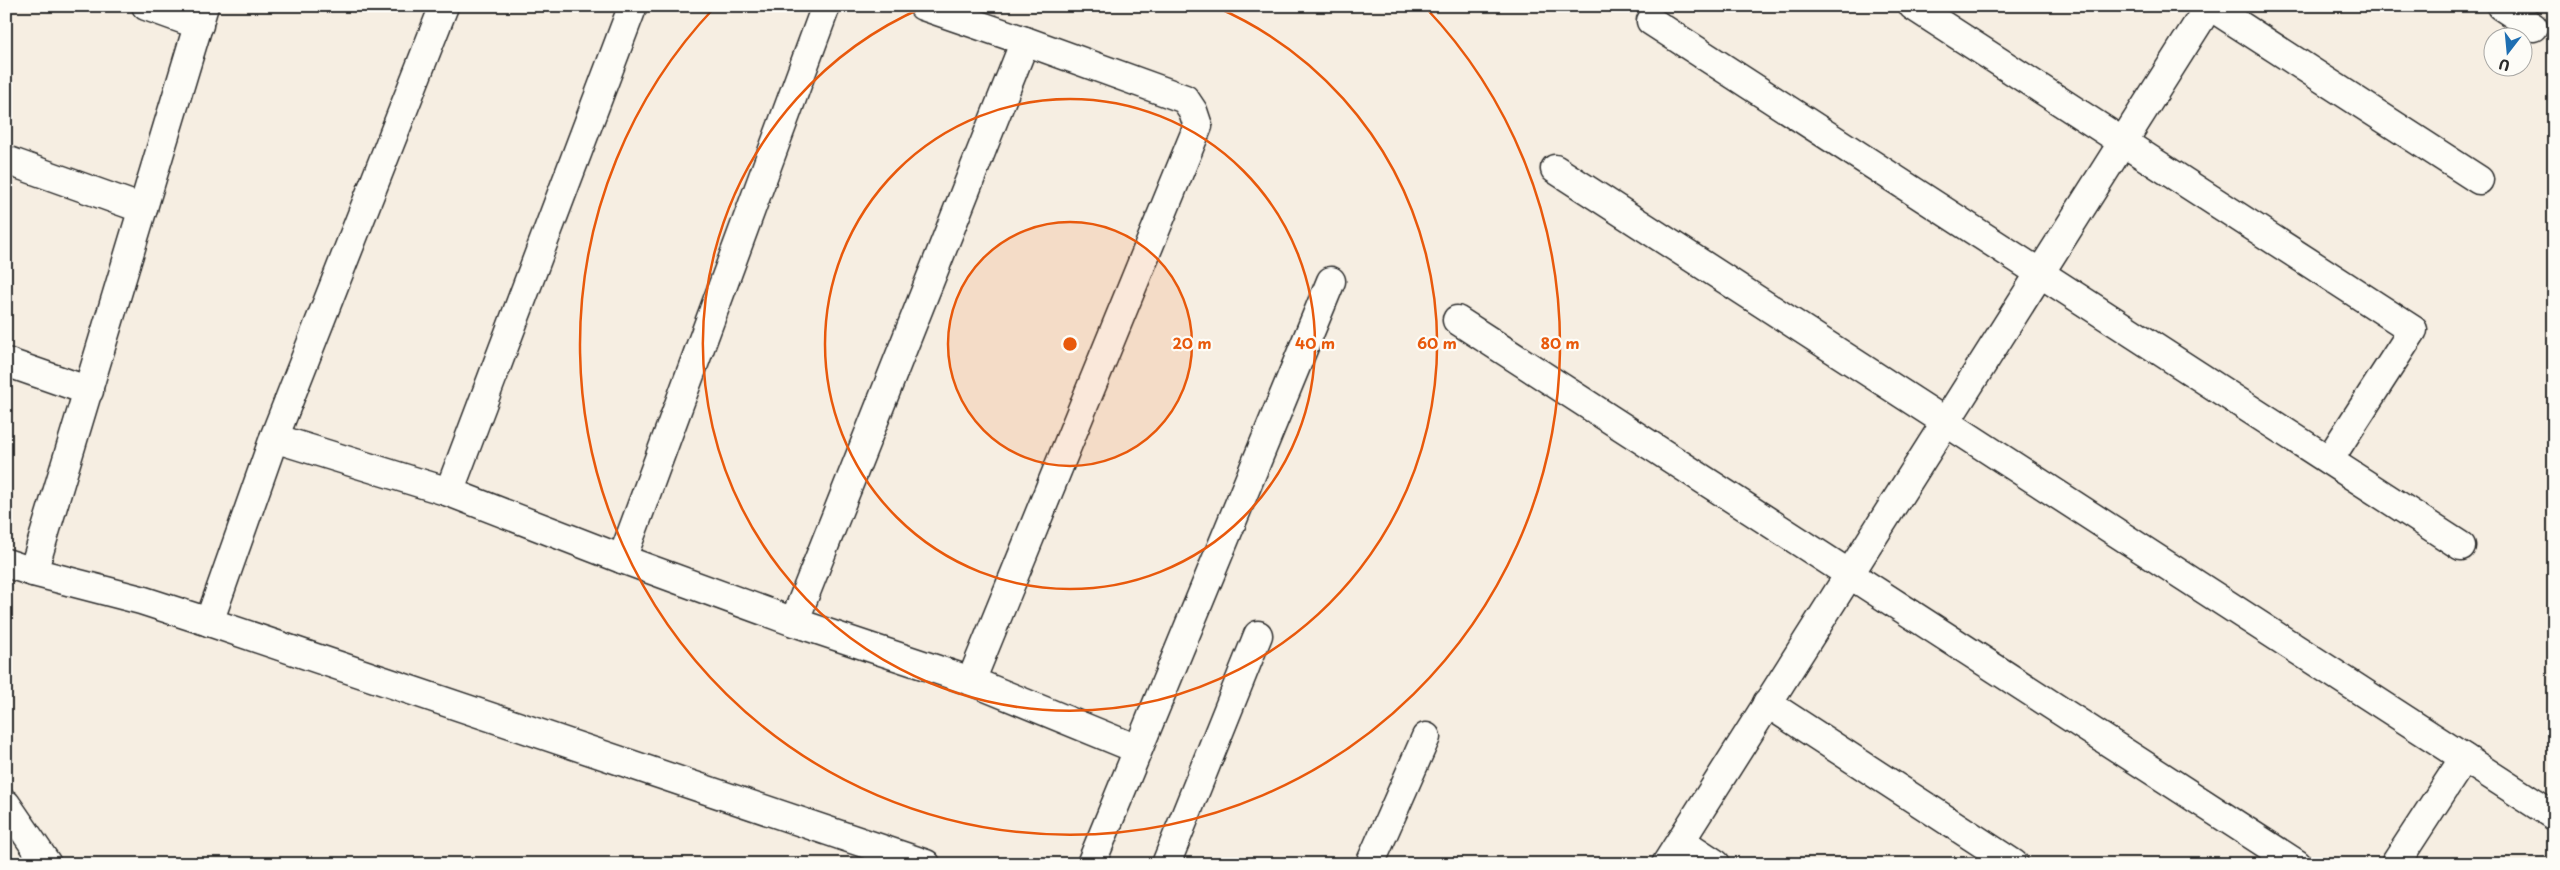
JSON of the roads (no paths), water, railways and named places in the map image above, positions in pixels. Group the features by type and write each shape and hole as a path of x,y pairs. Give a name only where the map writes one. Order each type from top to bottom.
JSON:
{"street":[{"path":"33,572 202,16 146,6"},
{"path":"209,622 274,438 444,6"},
{"path":"622,560 826,6"},
{"path":"923,6 1025,40 1185,99 1194,111 1198,126 971,681"},
{"path":"1913,6 2413,330 2329,460"},
{"path":"1666,864 2209,6 2479,180"},
{"path":"2501,6 2533,27"},
{"path":"449,492 630,7"},
{"path":"1651,22 2460,546"},
{"path":"794,622 1025,40"},
{"path":"6,160 143,210"},
{"path":"1555,169 2554,816"},
{"path":"1091,864 1331,281"},
{"path":"1457,320 2297,864"},
{"path":"6,362 89,391"},
{"path":"274,438 449,492 622,560 794,622 971,681 1138,749"},
{"path":"6,563 33,572 141,600 209,622 926,864"},
{"path":"1166,864 1258,635"},
{"path":"1767,703 2014,864"},
{"path":"1370,864 1426,737"},
{"path":"2395,864 2464,758"},
{"path":"6,804 47,864"},
{"path":"1680,840 1716,864"}]}
